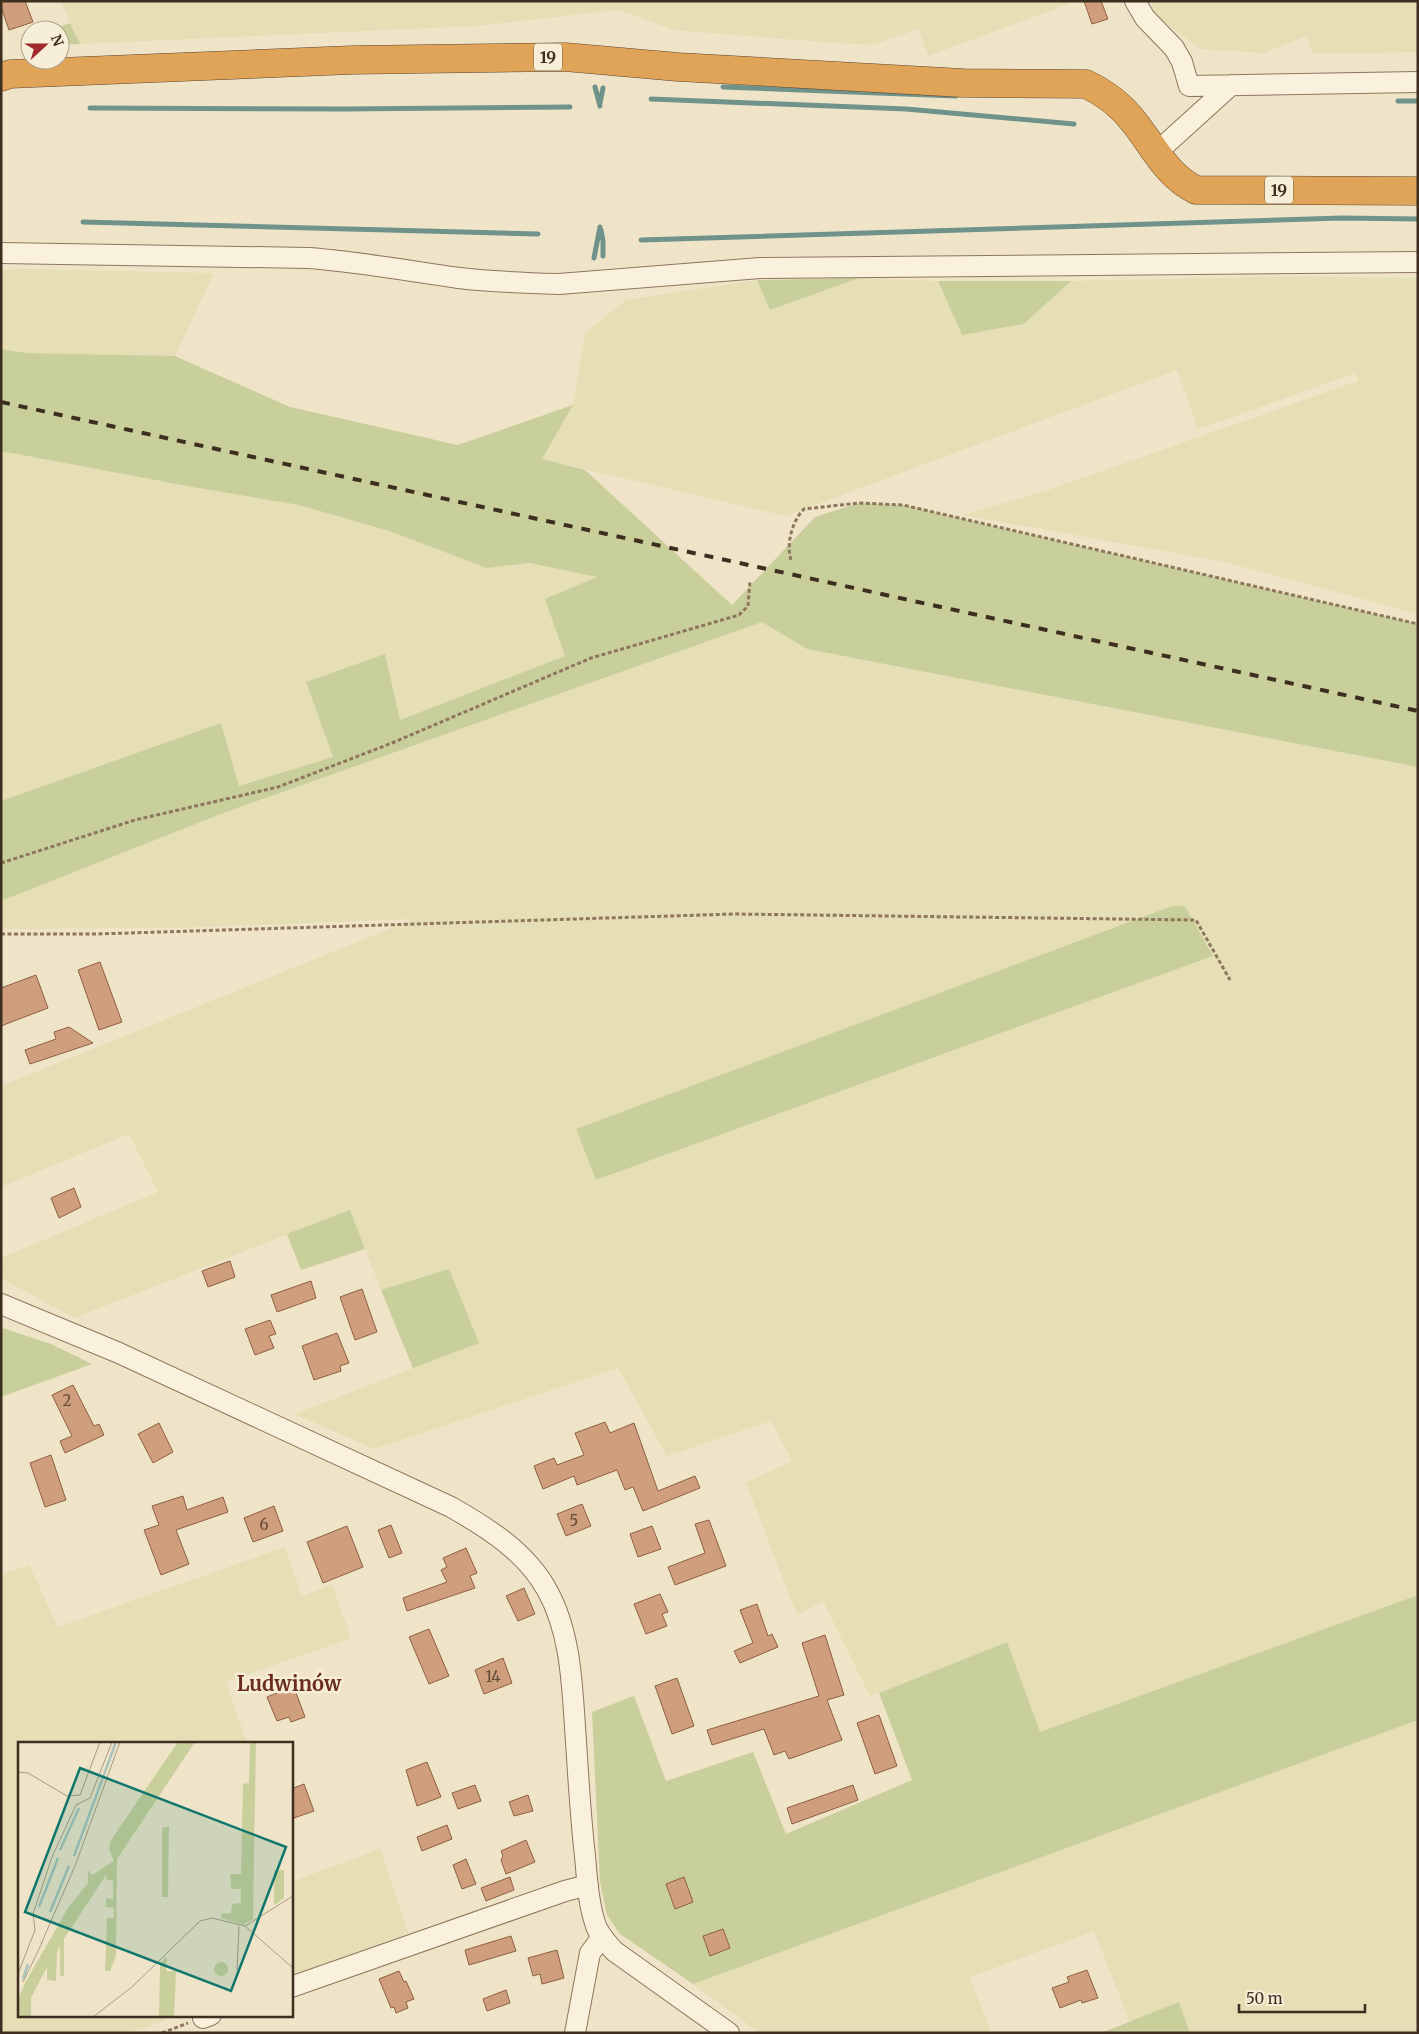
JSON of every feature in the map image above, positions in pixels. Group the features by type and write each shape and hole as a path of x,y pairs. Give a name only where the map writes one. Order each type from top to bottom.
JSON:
{"highway":[{"name":"19","path":"1,78 10,74 352,60 565,57 963,84 1086,84 1104,93 1114,101 1134,121 1175,177 1196,190 1418,191"}],"street":[{"path":"1135,1 1145,18 1174,48 1182,62 1189,86 1418,82"},
{"path":"1156,153 1232,85"},
{"path":"1,253 309,258 349,261 477,280 559,284 760,268 1418,262"},
{"path":"1,1304 119,1353 451,1506 502,1539 520,1555 547,1590 558,1616 566,1647 572,1689 588,1885 595,1924 602,1937 614,1951 728,2033"},
{"path":"292,1987 565,1891 588,1885"},
{"path":"575,2033 590,1953 602,1937"}],"path":[{"path":"791,560 788,546 790,538 804,509 859,503 903,505 1418,624"},
{"path":"1,863 136,820 278,787 392,743 591,658 739,615 748,606 750,582"},
{"path":"1,934 107,934 734,914 1196,920 1230,980"},
{"path":"162,2033 207,2017"}],"shaded area":[{"path":"61,1 1077,1 928,56 919,29 872,45 822,42 674,30 618,10 476,26 80,44"},
{"path":"1151,1 1418,1 1418,52 1313,54 1306,36 1264,53 1201,49 1155,15"},
{"path":"1,270 214,273 175,356 26,353 1,349"},
{"path":"1302,276 1418,278 1418,614 1225,562 963,515 1048,490 1358,381 1356,373 1198,429 1177,370 786,516 541,459 573,405 585,333 626,300 757,280 770,310 859,278 938,281 962,335 1024,324 1071,281"},
{"path":"1,451 299,505 389,531 487,568 530,563 598,577 566,656 400,720 385,654 306,682 333,757 239,786 221,723 1,801"},
{"path":"762,622 807,649 1418,767 1418,1595 1039,1733 1007,1642 870,1696 823,1601 797,1615 746,1483 792,1461 771,1421 667,1456 618,1368 374,1449 295,1414 478,1343 449,1269 381,1290 350,1210 74,1318 1,1278 1,1258 158,1192 129,1134 1,1187 1,1086 414,919 175,928 1,929 1,901 226,812","holes":["1172,906 1185,906 1213,956 596,1180 576,1129"]},
{"path":"285,1547 302,1596 332,1585 351,1638 226,1682 247,1742 18,1742 18,2016 176,2016 130,2033 1,2033 1,1574 29,1565 58,1627"},
{"path":"1418,1720 1418,2033 1190,2033 1179,2002 1130,2022 1094,1931 970,1977 991,2033 760,2033 693,1984"},
{"path":"380,1849 409,1933 292,1975 292,1882"}],"green space":[{"path":"70,23 80,44 70,44"},
{"path":"859,278 770,310 757,280 758,280"},
{"path":"938,281 1071,281 1024,324 962,335"},
{"path":"1,349 26,353 175,356 290,407 458,445 573,405 542,459 585,470 732,605 815,517 859,503 903,505 1418,624 1418,767 807,649 762,622 226,812 1,901 1,801 221,723 239,786 333,757 306,682 385,654 400,720 565,656 545,599 597,577 530,563 487,568 389,531 299,505 1,451"},
{"path":"1172,906 1185,906 1213,956 596,1180 576,1129"},
{"path":"350,1210 365,1249 301,1270 287,1234"},
{"path":"449,1269 479,1343 413,1368 381,1290"},
{"path":"3,1328 51,1344 92,1364 1,1397 1,1329"},
{"path":"1418,1595 1418,1720 693,1984 620,1934 607,1915 600,1882 592,1712 634,1696 666,1781 753,1752 786,1834 912,1780 879,1693 1007,1642 1040,1732"},
{"path":"1179,2002 1190,2033 1101,2033"}],"building":[{"path":"1,1 25,1 32,20 20,20 20,26 9,30 1,7"},
{"path":"1084,1 1101,1 1108,19 1092,24"},
{"path":"100,962 122,1022 99,1030 78,970"},
{"path":"36,975 48,1008 1,1026 1,988"},
{"path":"69,1027 93,1043 30,1064 25,1050 56,1039 54,1032"},
{"path":"74,1188 81,1207 59,1218 51,1198"},
{"path":"230,1261 235,1277 208,1287 202,1271"},
{"path":"311,1281 316,1298 277,1312 271,1295"},
{"path":"362,1289 377,1332 355,1340 340,1297"},
{"path":"270,1320 276,1334 269,1336 274,1348 255,1355 245,1329"},
{"path":"337,1333 349,1363 340,1366 341,1371 314,1380 302,1346"},
{"path":"73,1385 94,1426 99,1424 104,1435 65,1453 60,1441 72,1436 52,1395"},
{"path":"605,1422 610,1433 634,1423 658,1491 695,1476 700,1488 643,1511 633,1487 625,1490 617,1470 577,1485 574,1476 543,1489 534,1466 554,1458 557,1465 584,1455 575,1433"},
{"path":"159,1423 173,1452 153,1463 138,1434"},
{"path":"51,1455 66,1500 45,1507 30,1463"},
{"path":"183,1496 187,1510 223,1497 228,1512 176,1530 189,1564 161,1575 144,1530 159,1525 152,1506"},
{"path":"582,1504 591,1526 566,1536 557,1514"},
{"path":"274,1506 283,1531 253,1542 244,1518"},
{"path":"709,1520 726,1566 675,1585 668,1567 705,1553 695,1524"},
{"path":"391,1525 402,1553 389,1558 378,1530"},
{"path":"347,1526 363,1567 323,1583 307,1542"},
{"path":"652,1526 661,1549 638,1557 630,1534"},
{"path":"466,1548 477,1573 470,1576 475,1588 407,1611 403,1598 447,1582 441,1570 447,1567 443,1558"},
{"path":"524,1588 535,1614 518,1621 506,1596"},
{"path":"660,1594 668,1612 662,1614 667,1626 646,1634 634,1604"},
{"path":"757,1604 768,1636 772,1634 778,1647 740,1663 734,1651 753,1643 740,1610"},
{"path":"429,1629 449,1676 429,1684 409,1637"},
{"path":"825,1635 844,1695 827,1700 842,1740 789,1759 785,1751 774,1755 764,1729 712,1745 707,1730 819,1696 802,1643"},
{"path":"503,1658 512,1683 484,1694 475,1670"},
{"path":"677,1678 694,1726 672,1734 655,1686"},
{"path":"292,1682 305,1717 291,1722 289,1717 277,1721 267,1697 279,1692 277,1688"},
{"path":"879,1715 897,1766 875,1774 857,1723"},
{"path":"427,1762 441,1797 417,1806 406,1770"},
{"path":"304,1784 314,1811 294,1818 292,1813 292,1789"},
{"path":"475,1785 481,1801 458,1809 452,1793"},
{"path":"853,1785 858,1800 792,1824 787,1808"},
{"path":"528,1795 533,1811 514,1816 509,1802"},
{"path":"447,1825 452,1839 422,1851 417,1837"},
{"path":"526,1840 535,1862 506,1874 501,1860 503,1856 501,1851"},
{"path":"466,1859 476,1884 462,1889 453,1865"},
{"path":"510,1877 514,1890 486,1901 481,1888"},
{"path":"684,1877 693,1902 675,1909 666,1884"},
{"path":"723,1929 730,1948 710,1956 703,1936"},
{"path":"511,1936 516,1951 469,1965 465,1950"},
{"path":"557,1950 564,1978 542,1984 540,1974 533,1976 528,1958"},
{"path":"1087,1970 1098,1998 1082,2003 1081,2000 1060,2008 1052,1988 1069,1982 1067,1977"},
{"path":"399,1971 414,1999 406,2002 408,2008 396,2013 394,2007 391,2008 379,1979"},
{"path":"506,1990 510,2003 487,2011 483,1999"}],"waterway":[{"path":"595,87 600,106"},
{"path":"723,87 956,96"},
{"path":"600,103 603,88"},
{"path":"651,99 906,109 1074,124"},
{"path":"1398,101 1418,101"},
{"path":"90,108 345,109 570,107"},
{"path":"641,240 1342,218 1418,219"},
{"path":"83,222 538,234"},
{"path":"594,258 600,227"},
{"path":"601,230 603,256"}],"railway":[{"path":"1,402 1418,711"}],"district":[{"name":"Ludwinów","path":"289,1683"}]}
